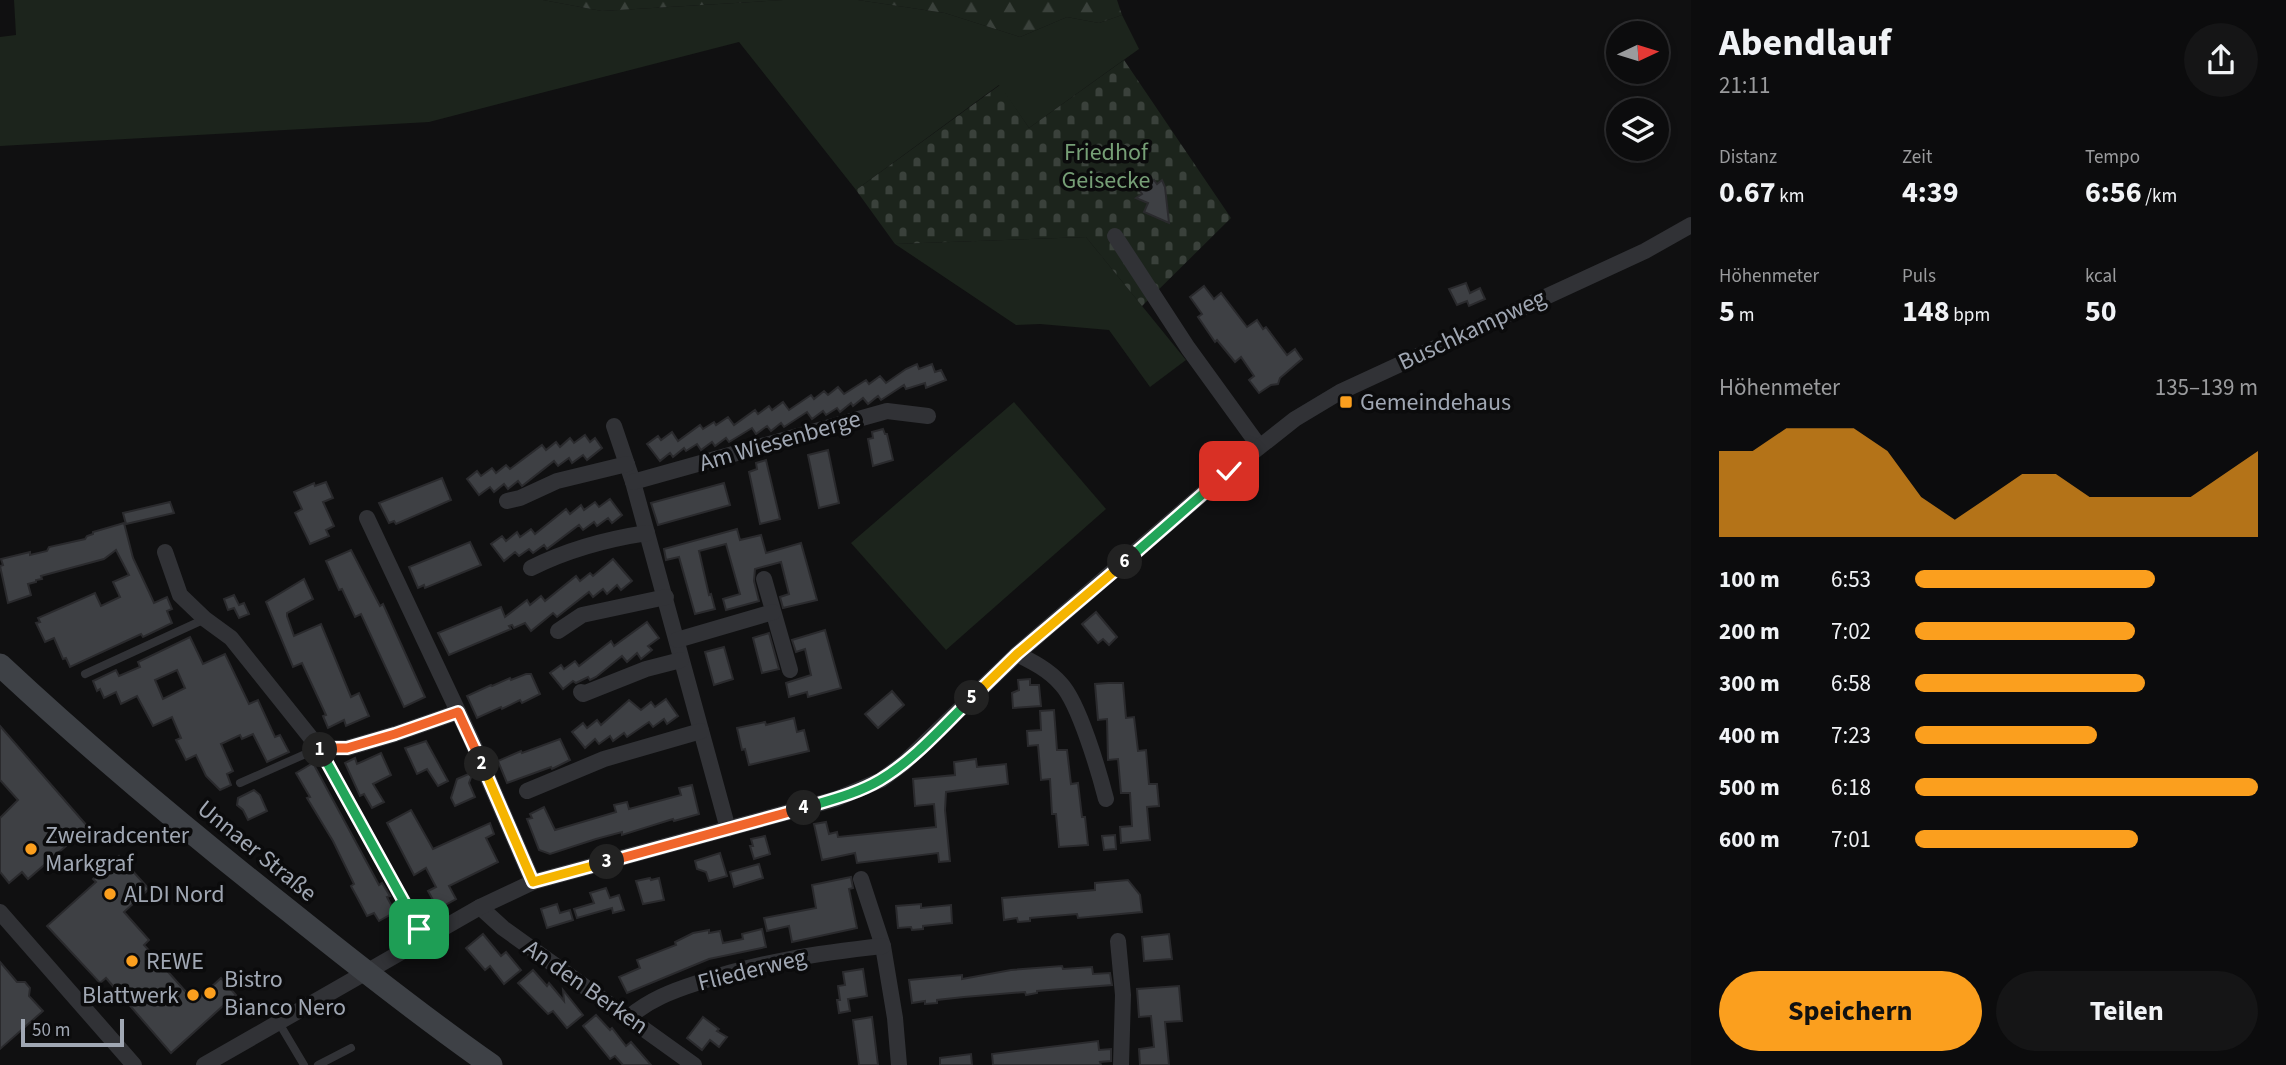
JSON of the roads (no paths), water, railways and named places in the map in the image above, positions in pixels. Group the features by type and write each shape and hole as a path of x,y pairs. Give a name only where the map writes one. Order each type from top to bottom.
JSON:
{"main road":[{"name":"Unnaer Straße","path":"0,665 175,818 367,974 491,1065"}],"street":[{"name":"Buschkampweg","path":"204,1065 480,907 533,882 836,799 881,780 920,749 1017,654 1259,446 1295,419 1340,392 1645,251 1691,225"},
{"path":"1115,236 1188,348 1259,446"},
{"name":"Am Wiesenberge","path":"633,482 887,411 928,416"},
{"path":"614,426 666,597 728,829"},
{"path":"507,500 520,498 557,481 627,464"},
{"path":"367,518 458,712 504,798 533,882"},
{"path":"531,568 592,545 647,533"},
{"path":"165,552 180,595 205,619 231,638 319,748 347,748 458,712"},
{"path":"764,579 789,670"},
{"path":"558,631 582,615 666,597"},
{"path":"677,640 773,612"},
{"path":"1017,654 1046,669 1064,686 1086,737 1106,799"},
{"path":"581,692 583,694 646,669 681,660"},
{"path":"527,791 604,759 701,731"},
{"path":"860,879 883,946 895,1018 899,1065"},
{"name":"An den Berken","path":"480,907 503,928 694,1065"},
{"path":"0,912 134,1065"},
{"path":"1118,941 1123,995 1121,1065"},
{"name":"Fliederweg","path":"629,1017 643,1006 674,991 731,971 821,953 883,946"}],"lane":[{"path":"85,674 205,619"},
{"path":"240,783 319,748 419,929"},
{"path":"279,1023 304,1065"},
{"path":"318,1065 351,1048"}],"place":[{"name":"Gemeindehaus","path":"1346,402"},
{"name":"Zweiradcenter Markgraf","path":"31,849"},
{"name":"ALDI Nord","path":"110,894"},
{"name":"REWE","path":"132,961"},
{"name":"Bistro Bianco Nero","path":"210,993"},
{"name":"Blattwerk","path":"193,995"}],"park label":[{"name":"Friedhof Geisecke","path":"1106,166"}]}
